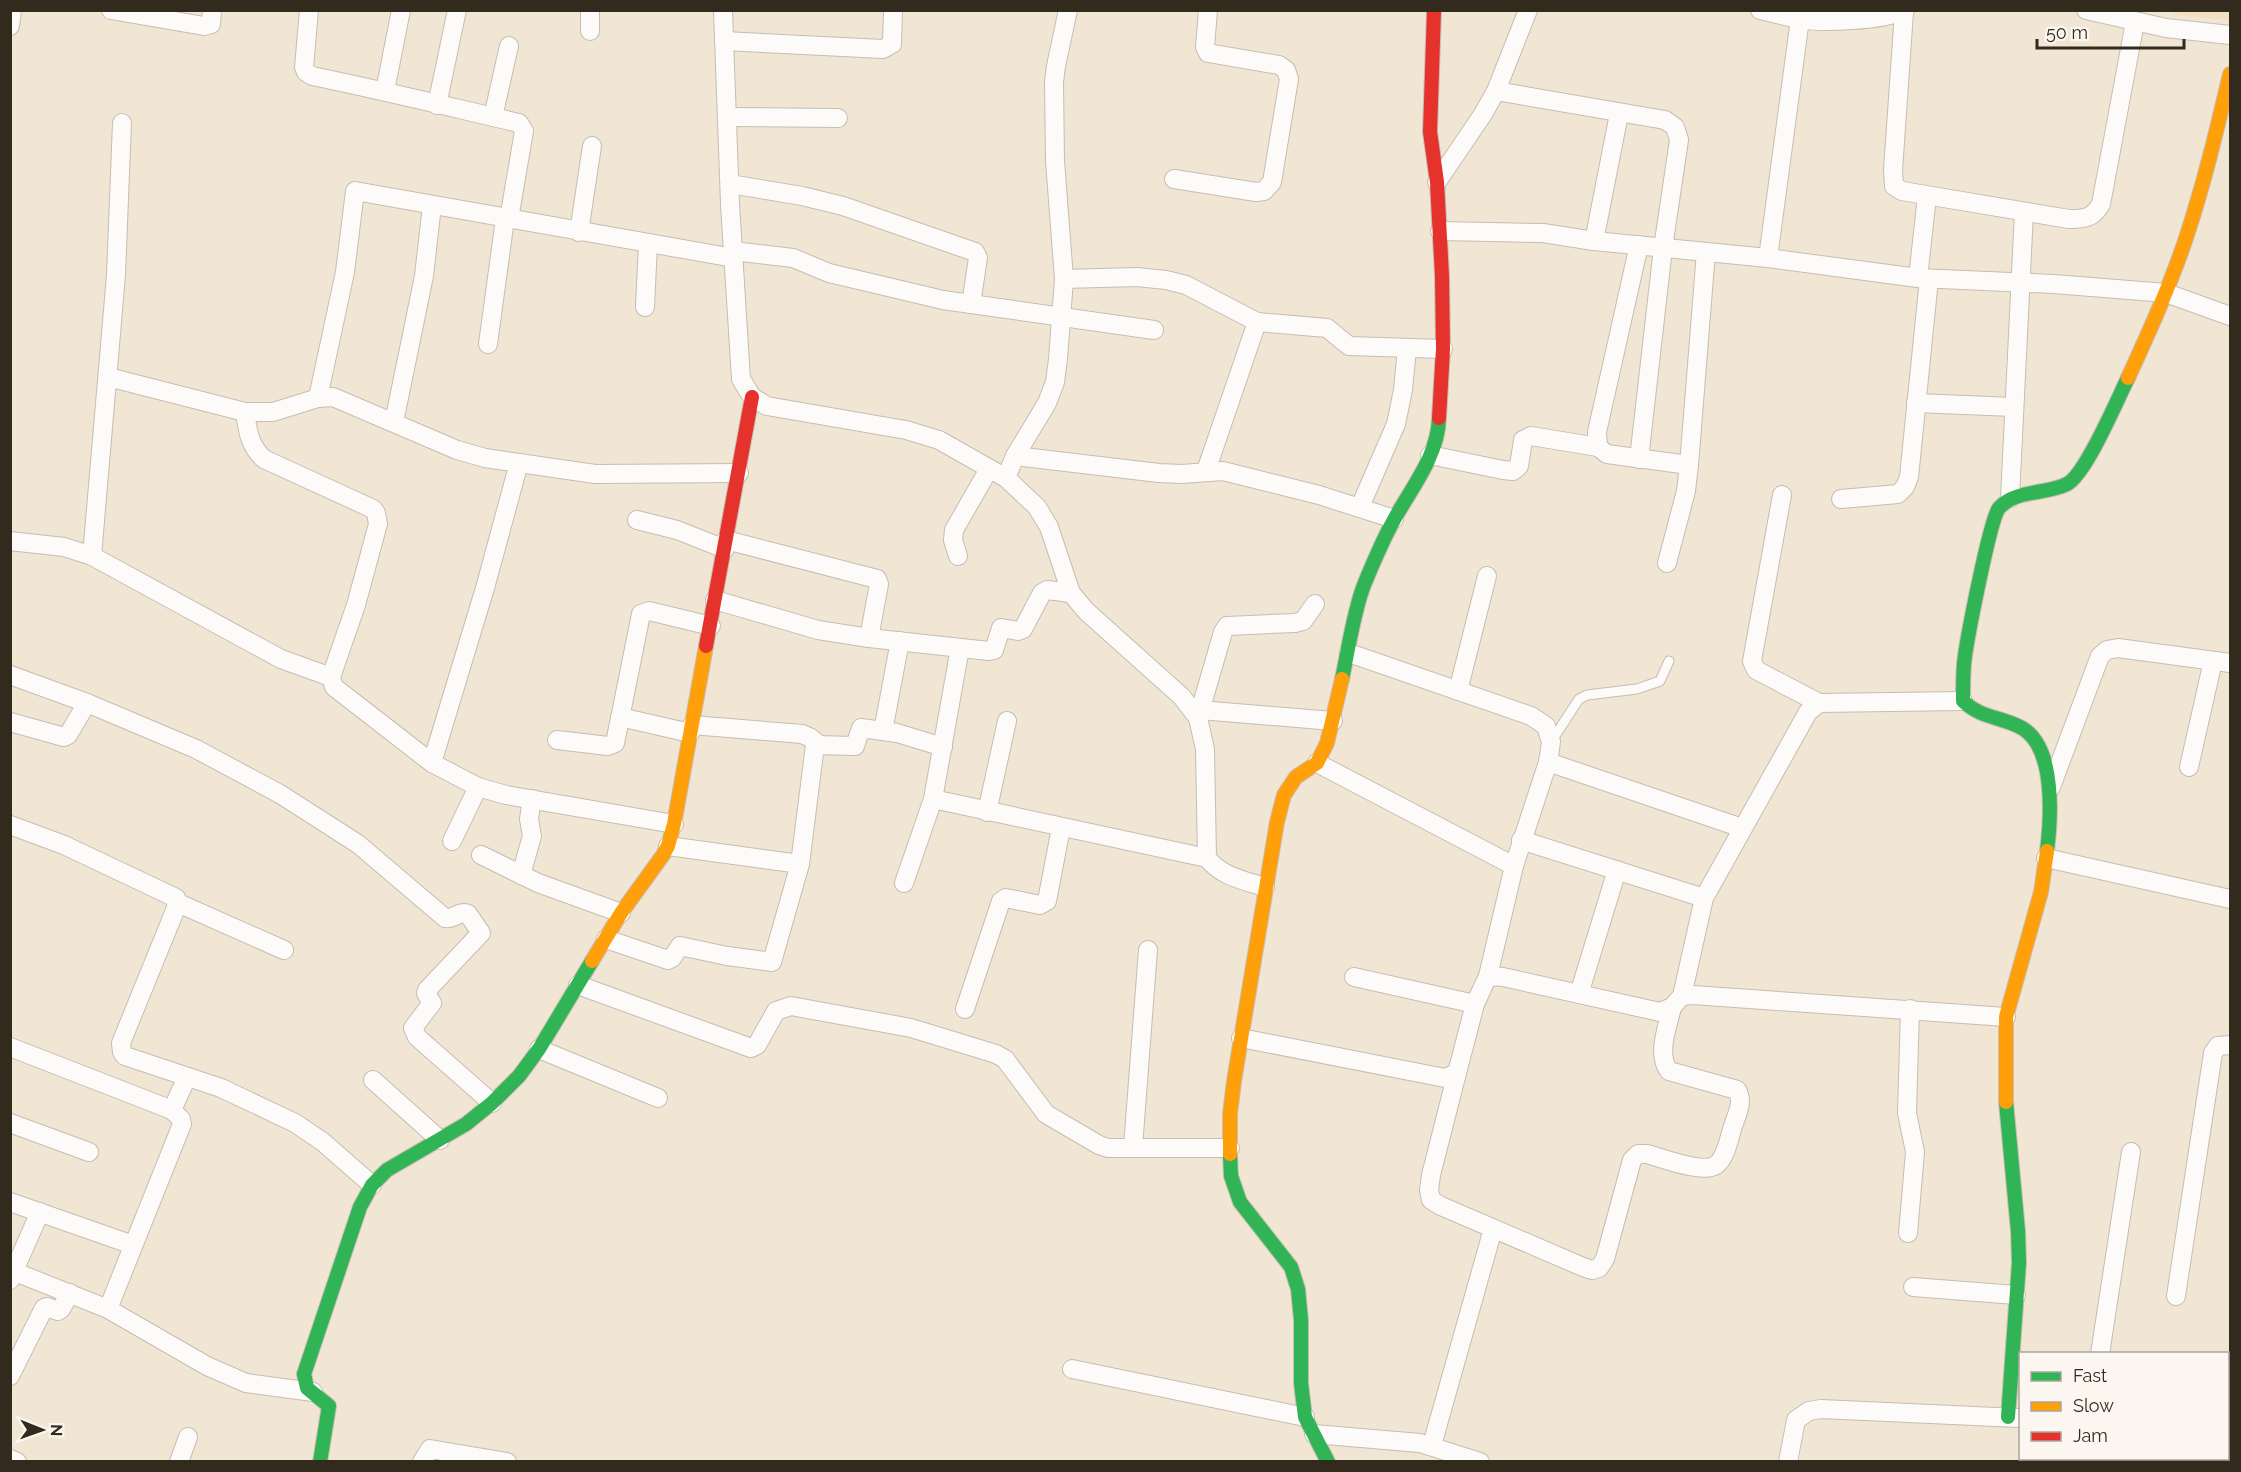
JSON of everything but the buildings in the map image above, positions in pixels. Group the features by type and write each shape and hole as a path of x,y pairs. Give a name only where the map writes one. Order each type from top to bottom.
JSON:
{"street":[{"path":"10,26 12,10"},
{"path":"111,10 204,26 211,24 212,10"},
{"path":"309,10 303,67 312,76 519,123 524,131 507,219 488,344"},
{"path":"385,91 401,10"},
{"path":"437,105 457,10"},
{"path":"590,10 590,31"},
{"path":"723,10 741,379 752,397 767,406 906,430 939,440 1006,478 1037,507 1049,527 1071,593 1086,611 1199,714 1333,721"},
{"path":"724,41 883,49 892,44 893,10"},
{"path":"1006,478 1015,456 1047,404 1054,382 1064,279 1054,101 1056,66 1068,10"},
{"path":"1174,179 1256,192 1264,191 1272,182 1289,79 1286,70 1279,65 1208,53 1205,47 1208,10"},
{"path":"1328,1461 1305,1417 1298,1289 1290,1267 1240,1202 1231,1176 1230,1114 1265,886 1284,795 1296,777 1317,763 1327,743 1363,587 1394,519 1420,477 1439,428 1443,349 1440,231 1437,182 1430,132 1434,10"},
{"path":"1437,182 1484,114 1496,91 1528,10"},
{"path":"1760,10 1807,16 1877,20 1904,11 1893,170 1894,186 1902,191 1927,196 2069,219 2084,219 2094,215 2101,204 2135,22"},
{"path":"2085,10 2135,22 2230,35"},
{"path":"1768,258 1807,16"},
{"path":"493,117 509,46"},
{"path":"1963,701 1964,664 1990,532 1997,510 2010,498 2070,483 2083,468 2166,293 2200,195 2230,74"},
{"path":"1496,91 1619,114 1665,120 1675,127 1679,140 1663,248 1639,459"},
{"path":"1594,241 1619,114"},
{"path":"727,117 838,118"},
{"path":"92,556 116,275 122,123"},
{"path":"579,232 592,146"},
{"path":"730,184 843,206 975,252 978,258 971,304"},
{"path":"318,398 345,272 355,191 648,243 734,254 793,258 829,273 943,300 1154,330"},
{"path":"1840,499 1898,494 1905,487 1909,477 1924,279 1927,196"},
{"path":"394,422 424,276 432,205"},
{"path":"2010,498 2024,212"},
{"path":"1440,231 1519,231 1594,241 1768,258 1924,279 2054,284 2166,293 2230,316"},
{"path":"645,307 648,243"},
{"path":"1599,447 1597,432 1639,245"},
{"path":"1667,563 1686,491 1706,252"},
{"path":"1064,279 1137,277 1166,280 1186,285 1257,322 1327,328 1349,346 1443,349"},
{"path":"1206,471 1257,322"},
{"path":"1360,507 1396,424 1403,390 1407,348"},
{"path":"108,376 245,412 273,412 318,398 333,397 457,450 485,458 620,476 738,473"},
{"path":"324,1461 329,1413 326,1403 305,1382 304,1374 360,1207 372,1185 387,1170 466,1124 492,1103 519,1076 539,1049 621,913 668,846 674,824 752,397"},
{"path":"1916,403 2013,407"},
{"path":"245,412 249,438 256,451 264,459 374,509 376,513 378,524 356,605 331,677 334,687 432,763 478,787 674,824"},
{"path":"1430,455 1503,471 1513,471 1519,466 1523,440 1531,436 1599,447 1607,454 1689,465"},
{"path":"1015,456 1159,473 1223,471 1360,507 1394,519"},
{"path":"432,763 485,588 519,463"},
{"path":"958,556 953,540 954,531 989,469"},
{"path":"1782,495 1752,661 1756,670 1819,703 1963,701 1975,712 2024,729 2038,744 2045,764 2049,792 2049,834 2041,892 2006,1017 2005,1091 2019,1263 2016,1296 2014,1418 1821,1409 1809,1411 1796,1420 1788,1461"},
{"path":"637,520 725,545 877,579 879,584 868,638"},
{"path":"10,541 64,547 92,556 280,659 331,677"},
{"path":"1458,690 1487,576"},
{"path":"715,600 818,630 868,638 991,651 994,650 1000,628 1018,631 1023,629 1042,593 1047,590 1071,593"},
{"path":"1265,886 1227,875 1215,868 1207,858 1205,749 1199,714 1223,632 1227,626 1303,621 1315,604"},
{"path":"556,740 612,745 615,743 640,615 649,611 711,626"},
{"path":"883,731 900,641"},
{"path":"904,883 933,799 960,648"},
{"path":"2049,792 2100,656 2107,650 2118,648 2222,662 2189,766"},
{"path":"1349,653 1532,716 1546,726 1551,742 1548,762 1521,840 1488,976 1475,1004 1429,1190 1431,1200 1441,1206 1592,1270 1599,1268 1605,1259 1632,1160 1638,1154 1698,1168 1717,1165 1723,1157 1740,1107 1741,1097 1737,1090 1729,1087 1669,1071 1663,1063 1663,1051 1704,898 1808,712 1819,703"},
{"path":"10,675 87,703 196,749 280,794 358,844 445,918 462,913 468,914 481,933 427,990 426,993 432,1003 413,1028 417,1037 492,1103"},
{"path":"10,722 64,737 68,735 87,703"},
{"path":"620,717 691,729 802,735 818,744 853,747 857,744 861,728 883,731 943,747"},
{"path":"987,812 1007,721"},
{"path":"606,939 668,960 680,946 772,962 800,864 814,747 818,744"},
{"path":"1548,762 1742,828"},
{"path":"1317,763 1514,866"},
{"path":"452,841 478,787"},
{"path":"521,875 532,836 530,819 532,799"},
{"path":"933,799 1207,858"},
{"path":"10,825 64,845 176,898 177,903 121,1047 125,1056 221,1088 295,1123 323,1142 372,1185"},
{"path":"965,1009 1001,901 1006,898 1040,905 1047,901 1061,828"},
{"path":"1521,840 1704,898"},
{"path":"668,846 800,864"},
{"path":"481,855 570,896 621,913"},
{"path":"2046,858 2230,899"},
{"path":"1579,994 1617,870"},
{"path":"177,903 284,950"},
{"path":"1133,1147 1148,951"},
{"path":"1488,976 1503,977 1660,1012 1677,1001 1693,995 2006,1017"},
{"path":"1354,977 1475,1004"},
{"path":"578,985 751,1048 758,1045 776,1011 791,1006 911,1028 996,1054 1005,1059 1046,1114 1099,1145 1108,1148 1230,1148"},
{"path":"1908,1233 1915,1152 1907,1113 1910,1009"},
{"path":"1241,1038 1427,1076 1444,1078 1457,1073"},
{"path":"2176,1296 2212,1053 2218,1046 2230,1045"},
{"path":"10,1047 172,1110 181,1119 182,1124 108,1309"},
{"path":"539,1049 658,1098"},
{"path":"172,1110 188,1077"},
{"path":"373,1080 440,1140"},
{"path":"10,1123 89,1152"},
{"path":"2100,1352 2131,1152"},
{"path":"10,1202 133,1245"},
{"path":"40,1212 12,1274 70,1293 108,1309 207,1366 246,1383 313,1392"},
{"path":"1432,1445 1493,1229"},
{"path":"1912,1287 2016,1296"},
{"path":"10,1376 44,1308 58,1311 70,1293"},
{"path":"1072,1369 1305,1417"},
{"path":"1314,1434 1432,1445 1479,1461"},
{"path":"179,1461 188,1437"},
{"path":"422,1461 430,1449 507,1461"},
{"path":"10,1459 17,1461"}],"lane":[{"path":"1551,742 1579,699 1587,695 1650,686 1660,681 1669,661"}],"shaded area":[{"path":"2174,11 2230,11 2230,20 2174,15"}],"traffic: fast":[{"path":"2047,851 2050,821 2049,785 2041,751 2033,738 2022,728 1977,711 1963,701 1966,652 1984,557 1999,508 2014,498 2067,484 2075,477 2092,452 2128,378"},
{"path":"1342,679 1360,595 1386,534 1429,458 1438,432 1439,418"},
{"path":"320,1462 329,1406 307,1388 304,1374 360,1207 372,1185 387,1170 466,1124 492,1103 519,1076 539,1049 592,961"},
{"path":"2006,1102 2019,1263 2008,1417"},
{"path":"1230,1154 1231,1176 1240,1202 1291,1267 1298,1289 1301,1320 1301,1383 1305,1417 1328,1462"}],"traffic: slow":[{"path":"2128,378 2166,291 2186,238 2230,74"},
{"path":"592,961 621,913 668,846 706,646"},
{"path":"1230,1154 1230,1114 1234,1081 1277,822 1284,795 1296,777 1317,763 1327,743 1342,679"},
{"path":"2006,1102 2006,1017 2041,892 2047,851"}],"traffic: jam":[{"path":"1434,10 1430,132 1437,182 1442,276 1443,349 1439,418"},
{"path":"706,646 752,397"}]}
